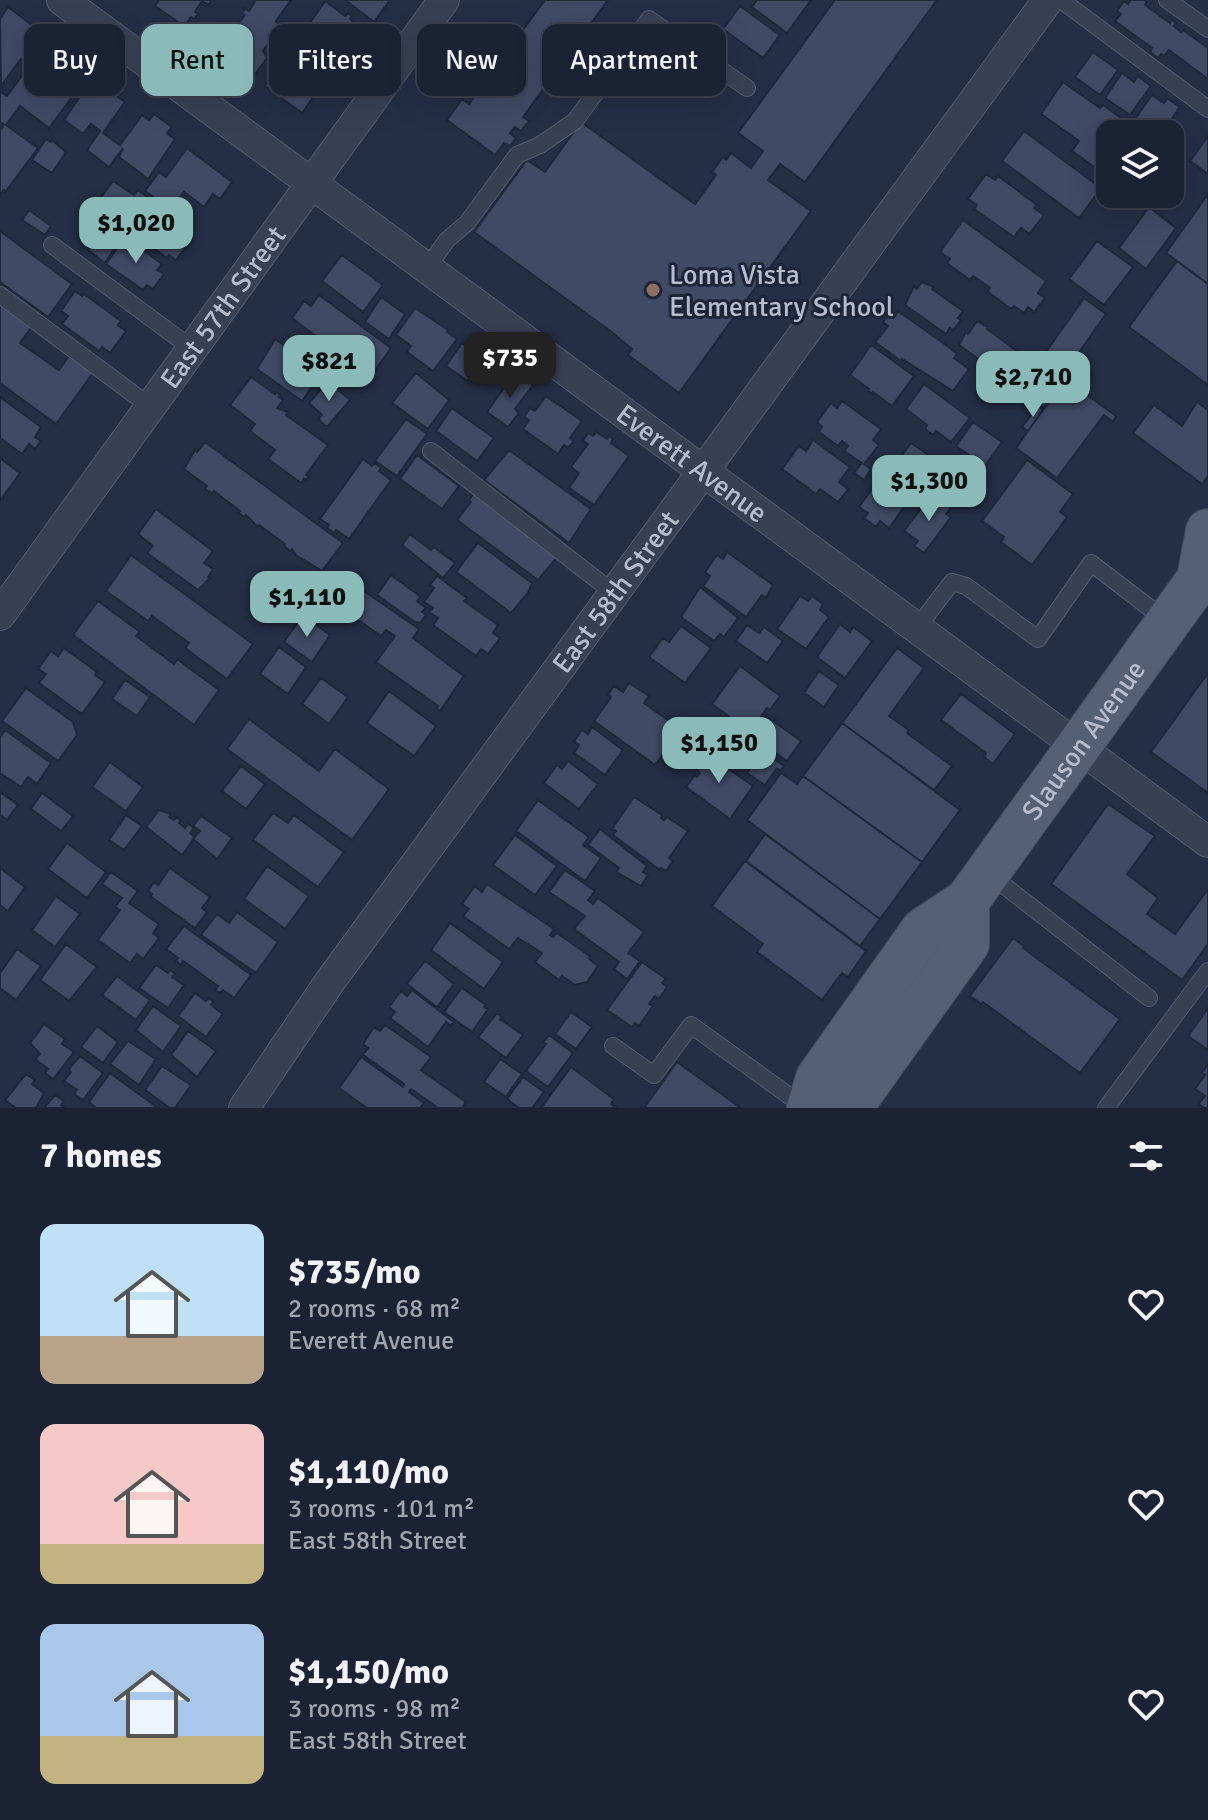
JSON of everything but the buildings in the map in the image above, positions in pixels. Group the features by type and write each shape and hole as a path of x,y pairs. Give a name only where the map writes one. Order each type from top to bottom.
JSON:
{"main road":[{"name":"Slauson Avenue","path":"807,1108 818,1078 923,930 977,887 1168,622 1204,578 1208,531"},
{"path":"850,1108 967,944 977,887"}],"street":[{"name":"Everett Avenue","path":"62,0 1208,842"},
{"name":"East 57th Street","path":"0,615 444,0"},
{"name":"East 58th Street","path":"244,1108 331,980 1048,0"}],"lane":[{"path":"1061,0 1208,109"},
{"path":"1167,0 1208,29"},
{"path":"427,268 447,240 467,223 517,155 540,145 575,121 649,19 747,88"},
{"path":"52,245 194,350"},
{"path":"0,295 151,407"},
{"path":"431,451 614,593"},
{"path":"917,628 952,582 966,586 1038,639 1091,563 1168,622"},
{"path":"977,887 1149,998"},
{"path":"1106,1108 1208,971"},
{"path":"613,1046 654,1075 691,1025 807,1108"}],"place":[{"name":"Loma Vista Elementary School","path":"653,290"}]}
